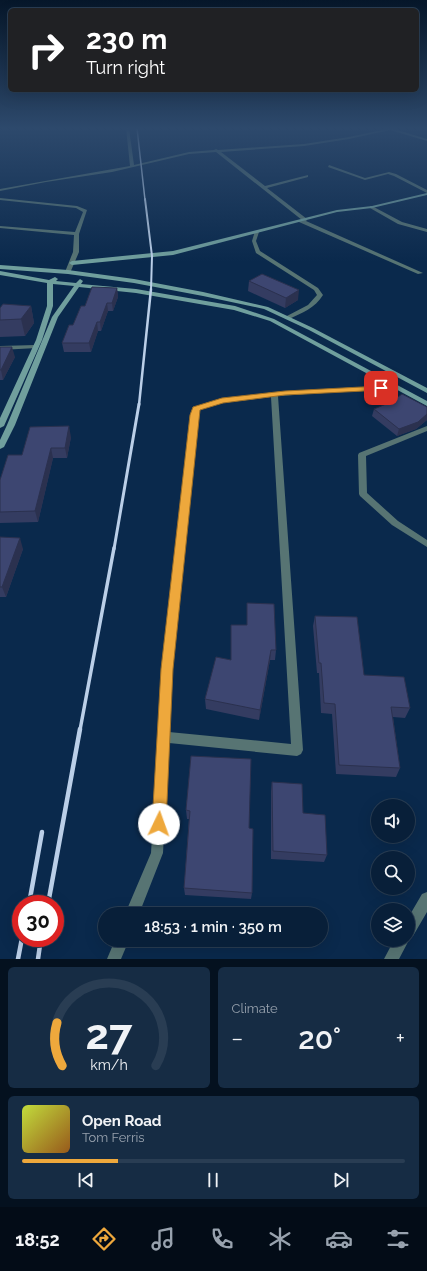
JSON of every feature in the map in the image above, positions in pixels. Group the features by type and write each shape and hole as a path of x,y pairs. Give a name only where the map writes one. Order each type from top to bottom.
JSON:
{"main road":[{"path":"72,263 173,253 303,221 337,211 372,207 427,193"},
{"path":"0,272 68,272 134,281 266,308 427,391"},
{"path":"0,272 50,282 129,290 235,308 278,324 427,404"},
{"path":"50,282 68,272"},
{"path":"0,447 11,425 55,317 79,285 82,274"},
{"path":"0,426 36,347 50,306 50,282"}],"street":[{"path":"0,190 95,173"},
{"path":"245,173 303,221 420,273"},
{"path":"348,173 365,179 388,173 395,174 427,193"},
{"path":"264,188 306,176"},
{"path":"0,199 77,207 85,211 77,234 76,252 68,272"},
{"path":"372,207 400,224 427,231"},
{"path":"0,227 77,234"},
{"path":"257,232 254,241 258,252 316,290 320,295 317,301 310,307 287,318"},
{"path":"0,348 36,347"},
{"path":"135,907 157,853 167,669 194,415 196,409 222,401 274,394 396,387"},
{"path":"163,737 297,750 274,394"},
{"path":"427,428 362,455 363,494 395,523 427,544"},
{"path":"418,538 427,534"},
{"path":"415,919 427,899"},
{"path":"114,959 119,947"},
{"path":"391,959 398,947"}],"building":[{"path":"262,274 299,290 286,298 249,281"},
{"path":"92,287 117,288 112,303 107,303 100,322 97,322 89,343 62,343 69,325 73,325 81,306 85,306"},
{"path":"3,304 31,306 21,319 0,320 0,308"},
{"path":"0,347 12,347 1,370 0,370"},
{"path":"402,394 427,407 427,414 418,422 399,429 374,409 391,402"},
{"path":"69,426 65,448 51,448 35,511 0,512 0,480 8,455 22,455 30,427"},
{"path":"0,537 20,538 2,587 0,587"},
{"path":"247,603 274,604 276,650 271,650 260,710 205,699 216,657 231,660 231,625 247,625"},
{"path":"315,616 357,617 364,675 404,677 410,708 391,707 400,768 339,765 335,704 324,703"},
{"path":"191,756 251,759 249,828 253,829 252,893 184,888 190,811 186,810"},
{"path":"272,782 302,784 303,813 325,815 327,855 273,851"}],"railway":[{"path":"142,173 145,200"},
{"path":"145,199 152,256 151,290"},
{"path":"139,405 151,289"},
{"path":"114,549 139,404"},
{"path":"80,730 114,548"},
{"path":"50,895 80,729"},
{"path":"31,895 42,832"},
{"path":"18,959 20,947"},
{"path":"38,959 40,947"}],"route":[{"path":"159,824 167,669 194,415 196,409 222,401 285,393 381,388"}]}
